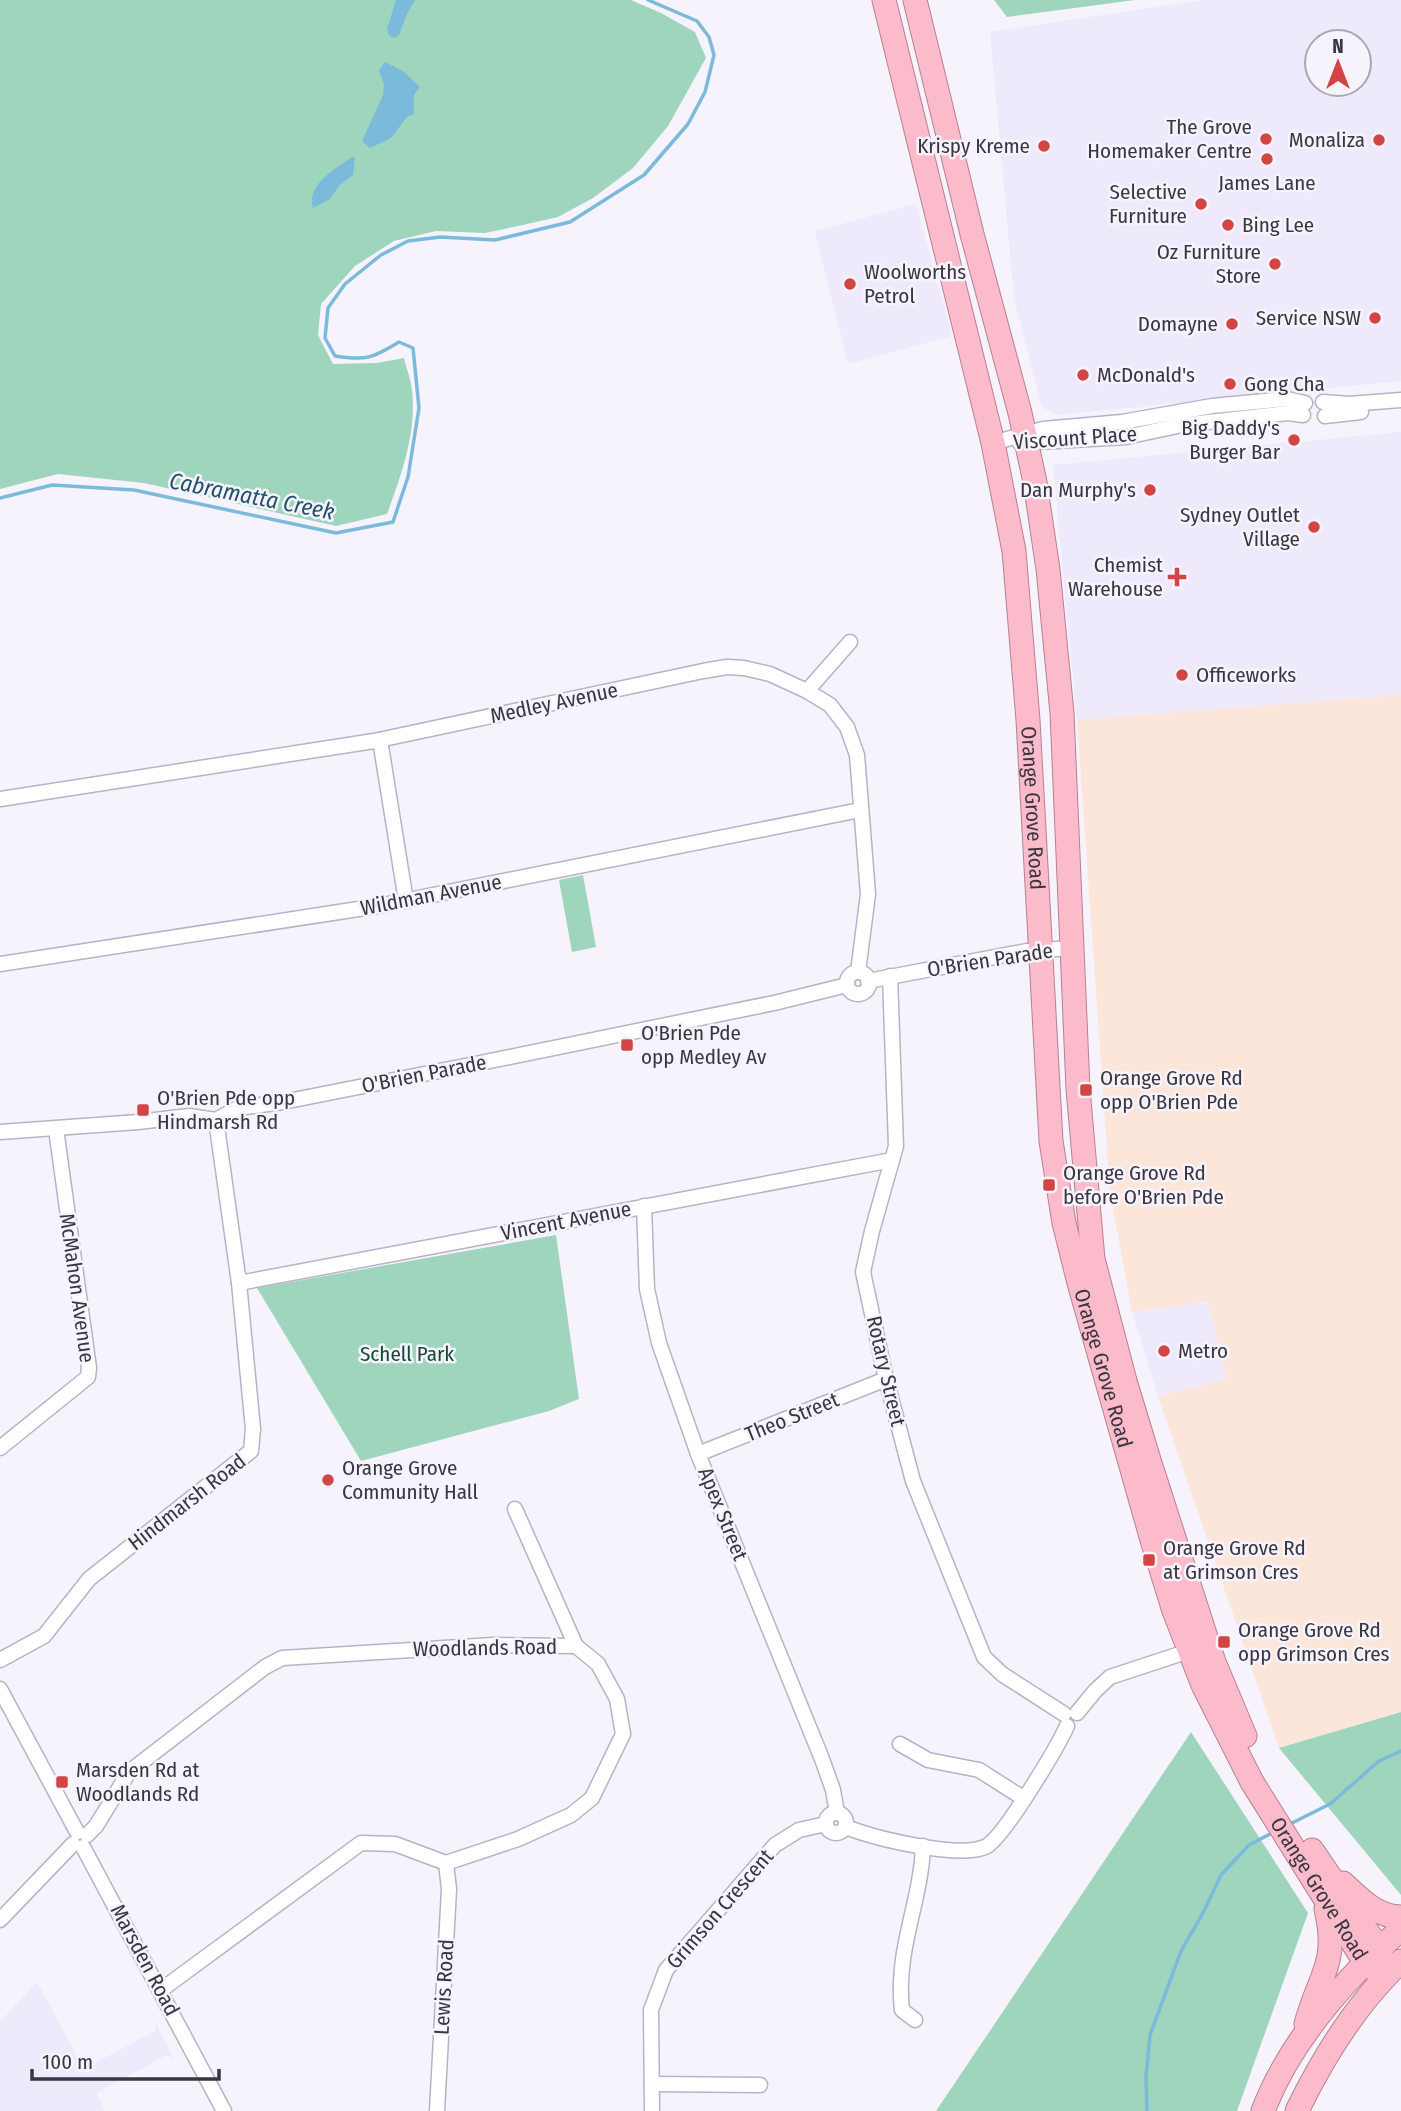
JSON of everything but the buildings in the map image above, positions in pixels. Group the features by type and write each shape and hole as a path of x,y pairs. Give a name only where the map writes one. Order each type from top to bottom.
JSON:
{"highway":[{"name":"Orange Grove Road","path":"884,0 993,443 1010,527 1019,593 1051,1141 1064,1223 1152,1540 1189,1651 1252,1782 1278,1810"},
{"name":"Orange Grove Road","path":"915,0 972,234 1026,439 1048,569 1062,713 1082,1148 1093,1259 1102,1300 1214,1662 1239,1724 1278,1810 1295,1837 1324,1897 1383,1962"},
{"name":"Orange Grove Road","path":"1295,1837 1318,1859 1383,1962"},
{"path":"1318,1859 1361,1900 1390,1917 1401,1917"},
{"path":"1303,2037 1312,2003 1327,1972 1331,1955 1330,1925 1324,1897"},
{"path":"1297,2111 1401,1929"},
{"path":"1262,2111 1283,2068 1303,2037 1352,1976 1383,1962"}],"street":[{"path":"1324,409 1319,421 1312,422 1304,409 1312,399 1324,409 1401,409"},
{"path":"1324,409 1401,400"},
{"name":"Viscount Place","path":"993,443 1026,439 1126,437 1182,425 1304,409"},
{"path":"807,691 850,642"},
{"name":"Medley Avenue","path":"0,799 380,740 727,667 744,668 770,674 807,691 830,705 847,727 857,755 868,894 863,976"},
{"path":"380,740 406,901"},
{"name":"Wildman Avenue","path":"0,964 406,901 860,810"},
{"name":"O'Brien Parade","path":"0,1132 190,1116 216,1120 238,1108 283,1102 485,1062 847,985 851,991 858,993 865,991 863,976 890,976 1039,950 1072,948"},
{"name":"Rotary Street","path":"890,976 896,1146 863,1272 886,1379 913,1481 984,1657 1002,1674 1069,1717"},
{"name":"Hindmarsh Road","path":"0,1660 44,1636 89,1579 251,1451 253,1429 239,1283 216,1120"},
{"name":"McMahon Avenue","path":"0,1448 88,1377 89,1368 55,1129"},
{"name":"Vincent Avenue","path":"239,1283 892,1160"},
{"name":"Apex Street","path":"644,1206 647,1289 659,1343 698,1454 822,1759 833,1790 832,1819"},
{"name":"Theo Street","path":"698,1454 886,1379"},
{"path":"515,1509 576,1646"},
{"name":"Woodlands Road","path":"0,1920 96,1826 129,1772 272,1661 295,1657 493,1644 576,1646 598,1664 617,1699 622,1734 592,1798 571,1815 518,1839 446,1863"},
{"path":"832,1819 828,1830 834,1833 840,1833 846,1826 862,1833 960,1852 984,1847 993,1842 1003,1830 1053,1754 1069,1717 1102,1683 1110,1677 1189,1651"},
{"name":"Marsden Road","path":"0,1691 224,2111"},
{"path":"900,1744 928,1760 979,1770 1023,1798"},
{"name":"Grimson Crescent","path":"652,2111 650,2010 666,1970 775,1845 799,1830 832,1819"},
{"path":"161,1990 361,1843 395,1844 446,1863"},
{"path":"915,2020 902,2010 901,1960 923,1846"},
{"name":"Lewis Road","path":"437,2111 449,1888 446,1863"},
{"path":"652,2084 760,2085"}],"shaded area":[{"path":"1204,0 1401,0 1401,381 1056,415 1044,408 1040,401 1014,298 990,32"},
{"path":"916,204 952,336 848,364 815,231"},
{"path":"1401,432 1401,695 1077,720 1053,465"},
{"path":"1401,695 1401,1712 1279,1748 1158,1396 1227,1379 1208,1301 1132,1312 1110,1192 1077,720"},
{"path":"1208,1301 1227,1379 1158,1396 1132,1312"},
{"path":"37,1982 84,2069 155,2031 156,2023 174,2059 167,2055 97,2093 105,2111 0,2111 0,2022"}],"green space":[{"path":"0,0 631,0 695,32 706,58 668,126 633,168 593,198 558,217 518,226 485,233 436,231 394,241 355,266 321,304 318,335 333,364 377,363 404,358 412,390 410,438 387,514 336,526 144,483 58,474 0,489"},
{"path":"994,0 1135,0 1007,17"},
{"path":"583,875 596,947 572,952 559,880"},
{"name":"Schell Park","path":"556,1235 579,1399 549,1411 361,1461 257,1288"},
{"path":"1401,1712 1401,1895 1279,1748"},
{"path":"1191,1732 1308,1913 1237,2111 936,2111"}],"water":[{"path":"396,0 415,0 399,35 394,38 389,35 387,29"},
{"path":"385,62 403,71 420,87 414,95 414,114 407,117 391,138 370,148 362,141 383,95 384,84 379,70"},
{"path":"355,157 353,175 339,186 330,199 313,208 312,199 318,184"}],"waterway":[{"name":"Cabramatta Creek","path":"0,498 52,485 134,490 336,533 393,522 408,477 419,408 413,348 399,342 369,357 335,356 325,338 328,308 345,284 381,255 408,241 440,237 495,240 570,222 644,175 688,124 705,92 714,55 709,37 697,21 648,0"},
{"path":"1290,1824 1330,1804 1379,1761 1401,1751"},
{"path":"1147,2111 1146,2077 1150,2035 1181,1951 1221,1875 1249,1845 1274,1832"}],"place":[{"name":"The Grove Homemaker Centre","path":"1266,139"},
{"name":"Monaliza","path":"1379,140"},
{"name":"Krispy Kreme","path":"1044,146"},
{"name":"James Lane","path":"1267,159"},
{"name":"Selective Furniture","path":"1201,204"},
{"name":"Bing Lee","path":"1228,225"},
{"name":"Oz Furniture Store","path":"1275,264"},
{"name":"Woolworths Petrol","path":"850,284"},
{"name":"Service NSW","path":"1375,318"},
{"name":"Domayne","path":"1232,324"},
{"name":"McDonald's","path":"1083,375"},
{"name":"Gong Cha","path":"1230,384"},
{"name":"Big Daddy's Burger Bar","path":"1294,440"},
{"name":"Dan Murphy's","path":"1150,490"},
{"name":"Sydney Outlet Village","path":"1314,527"},
{"name":"Chemist Warehouse","path":"1177,577"},
{"name":"Officeworks","path":"1182,675"},
{"name":"O'Brien Pde opp Medley Av","path":"627,1045"},
{"name":"Orange Grove Rd opp O'Brien Pde","path":"1086,1090"},
{"name":"O'Brien Pde opp Hindmarsh Rd","path":"143,1110"},
{"name":"Orange Grove Rd before O'Brien Pde","path":"1049,1185"},
{"name":"Metro","path":"1164,1351"},
{"name":"Orange Grove Community Hall","path":"328,1480"},
{"name":"Orange Grove Rd at Grimson Cres","path":"1149,1560"},
{"name":"Orange Grove Rd opp Grimson Cres","path":"1224,1642"},
{"name":"Marsden Rd at Woodlands Rd","path":"62,1782"}]}
